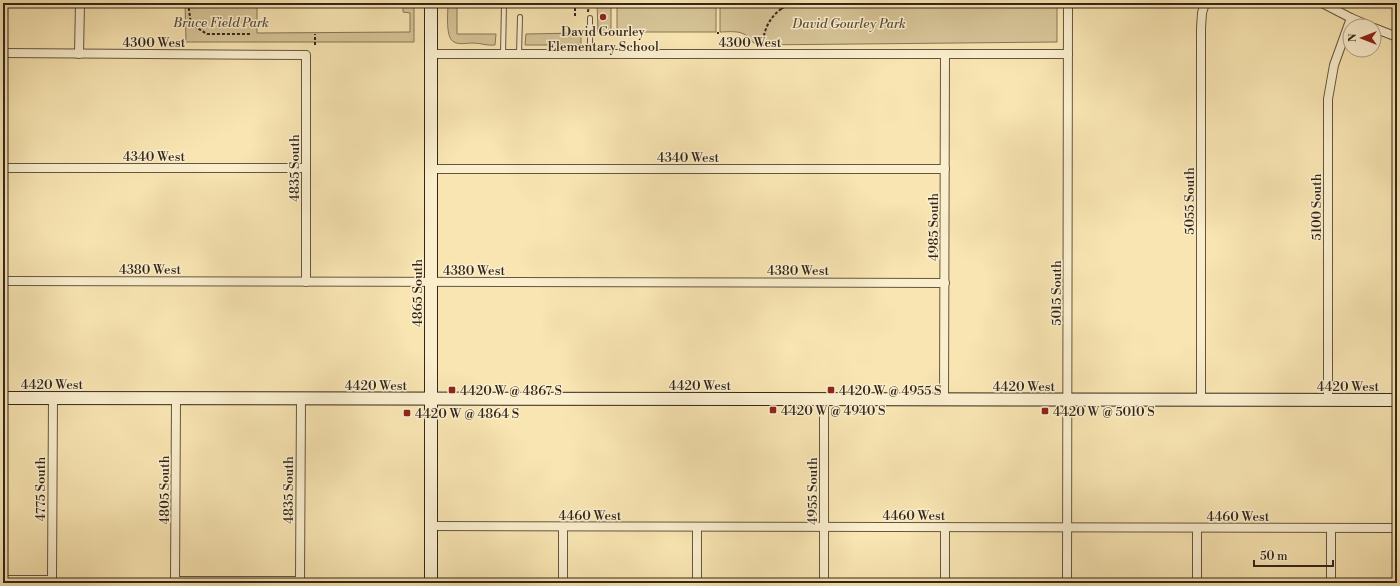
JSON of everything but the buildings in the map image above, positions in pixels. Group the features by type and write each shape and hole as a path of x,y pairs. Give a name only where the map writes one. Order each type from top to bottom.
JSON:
{"street":[{"path":"79,54 80,3"},
{"name":"4865 South","path":"431,3 431,583"},
{"name":"5015 South","path":"1067,583 1068,3"},
{"name":"5055 South","path":"1201,400 1201,28 1202,13 1205,3"},
{"path":"1322,3 1351,18"},
{"path":"1382,31 1397,37"},
{"name":"5100 South","path":"1328,400 1328,99 1334,65 1342,43"},
{"name":"4300 West","path":"4,53 306,55"},
{"name":"4300 West","path":"431,54 1068,54"},
{"name":"4985 South","path":"944,400 945,54"},
{"name":"4835 South","path":"306,55 306,282"},
{"name":"4340 West","path":"3,168 306,168"},
{"name":"4340 West","path":"431,169 945,169"},
{"name":"4380 West","path":"3,281 945,283"},
{"name":"4420 West","path":"3,398 1397,400"},
{"name":"4775 South","path":"3,580 52,580 53,398"},
{"name":"4805 South","path":"176,399 175,581 300,581"},
{"name":"4835 South","path":"300,581 301,399"},
{"name":"4955 South","path":"824,400 824,583"},
{"name":"4460 West","path":"431,526 1397,528"},
{"path":"563,527 563,583"},
{"path":"697,527 697,583"},
{"path":"945,527 945,583"},
{"path":"1197,583 1198,528"},
{"path":"1331,528 1331,583"}],"lane":[{"path":"4,53 5,3"},
{"path":"503,54 504,3"},
{"path":"519,54 520,17"},
{"path":"590,18 590,54"}],"path":[{"path":"575,3 575,18"},
{"path":"781,3 781,9"},
{"path":"763,46 764,33 771,18 791,3"},
{"path":"250,4 188,4 190,24 207,34 250,34"},
{"path":"315,34 315,45"}],"green space":[{"name":"Bruce Field Park","path":"185,3 374,3 257,4 257,33 410,32 410,13 403,12 403,3 414,3 414,42 186,42"},
{"path":"448,3 457,3 457,34 496,34 495,45 473,43 463,44 451,40 448,30"},
{"path":"597,3 611,3 611,32 598,32"},
{"path":"617,3 716,3 716,32 617,32"},
{"name":"David Gourley Park","path":"720,3 1057,3 1057,42 757,45 744,34 720,32"},
{"path":"581,33 581,45 525,45 526,34"}],"place":[{"name":"David Gourley Elementary School","path":"603,17"},
{"name":"4420 W @ 4867 S","path":"452,390"},
{"name":"4420 W @ 4955 S","path":"831,390"},
{"name":"4420 W @ 4940 S","path":"773,410"},
{"name":"4420 W @ 5010 S","path":"1045,411"},
{"name":"4420 W @ 4864 S","path":"407,413"}]}
